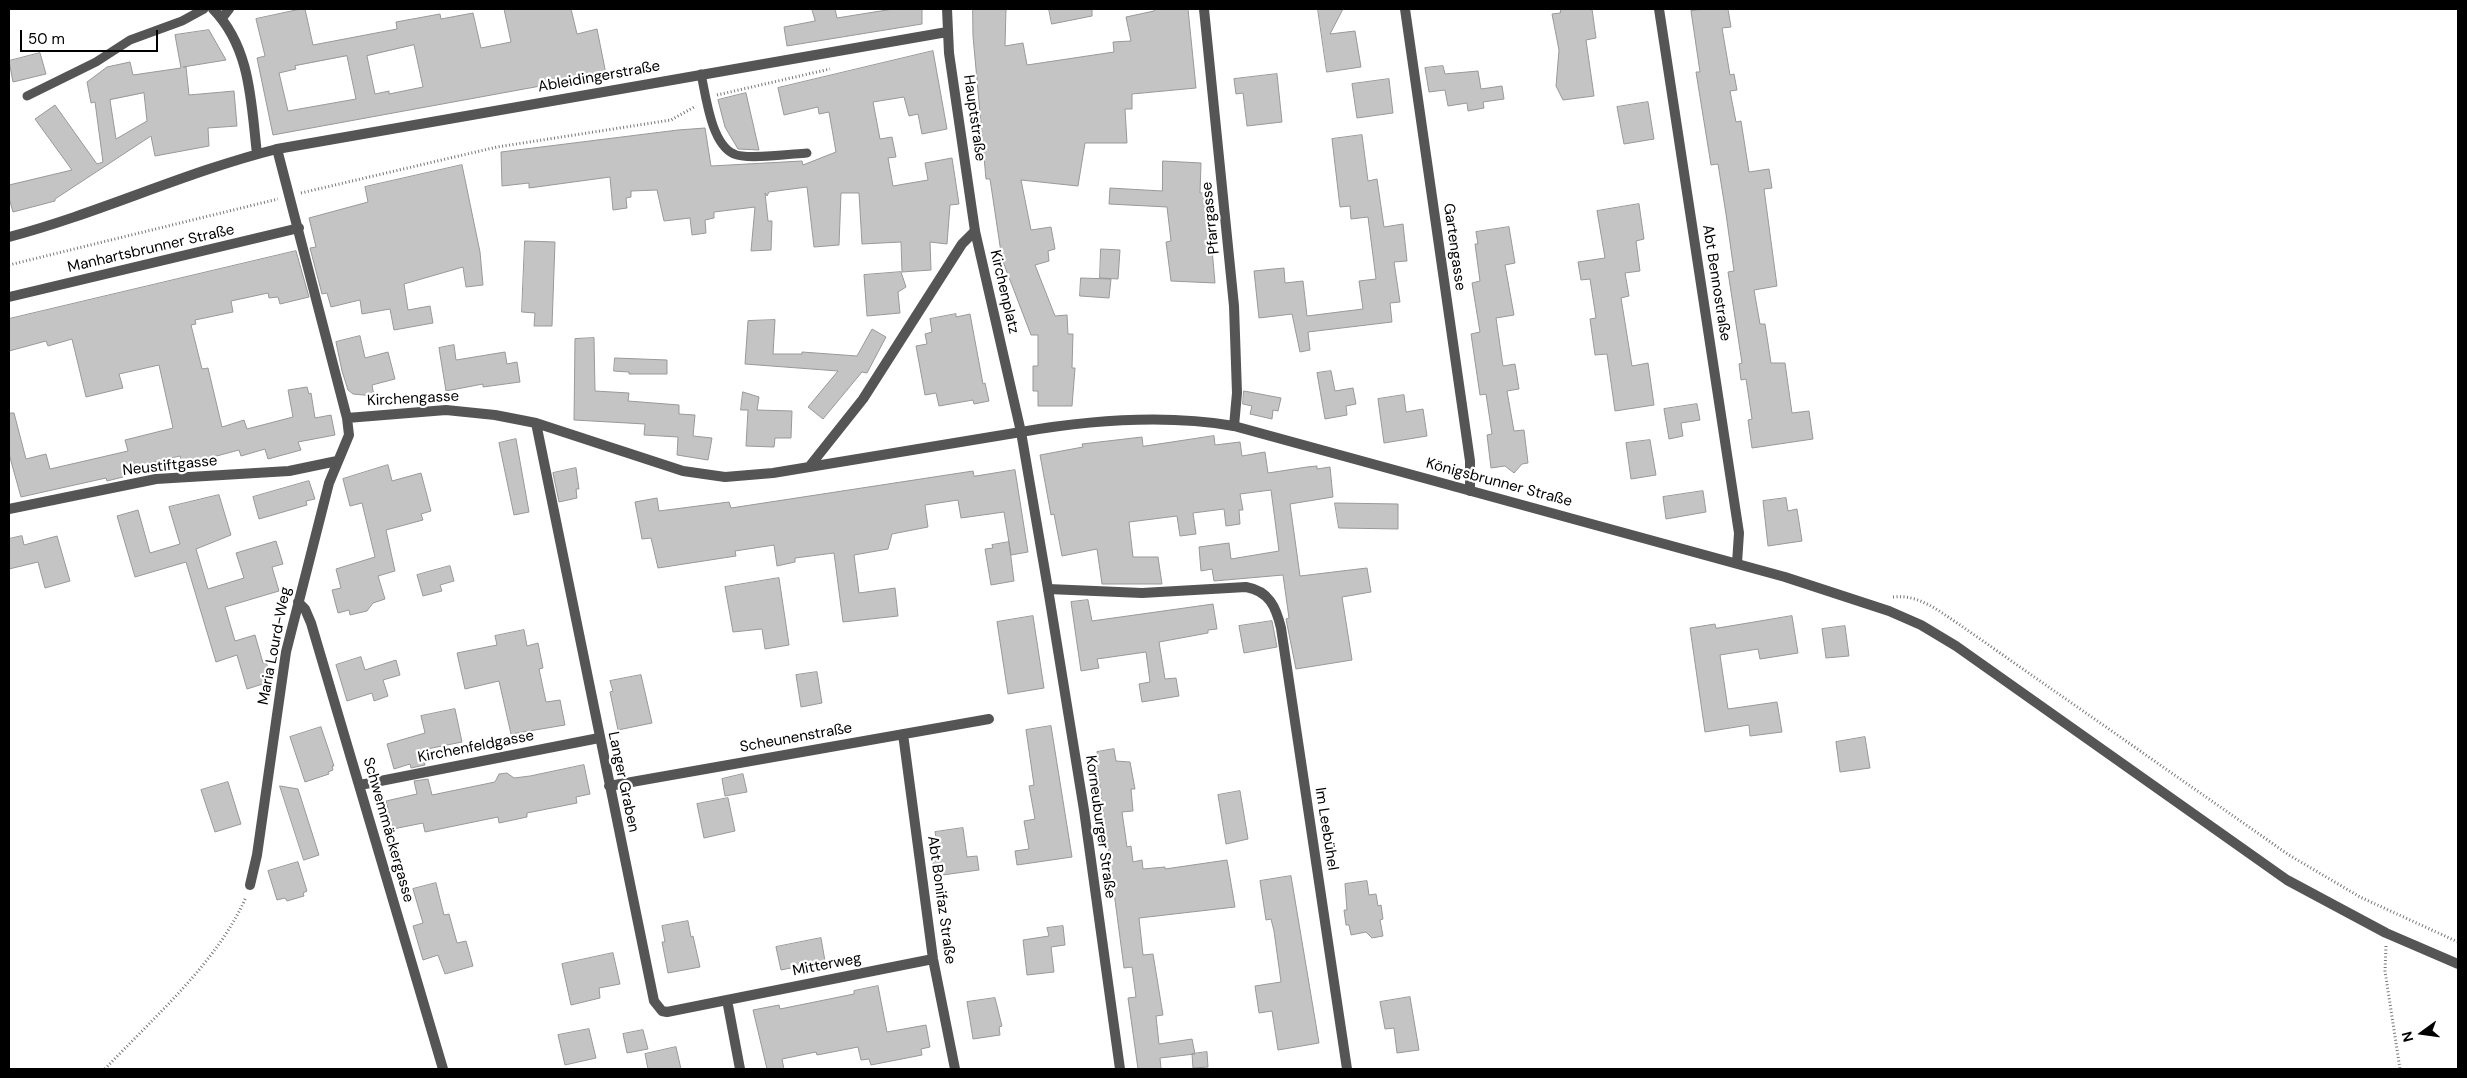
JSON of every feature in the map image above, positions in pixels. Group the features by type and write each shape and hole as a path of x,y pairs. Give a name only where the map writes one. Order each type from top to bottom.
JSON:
{"street":[{"path":"9,237 92,212 208,168 257,154 244,63 230,30 222,18 212,9"},
{"path":"222,18 229,9"},
{"name":"Hauptstraße","path":"947,9 947,32 975,232"},
{"name":"Pfarrgasse","path":"1204,9 1234,306 1237,393 1234,426"},
{"name":"Gartengasse","path":"1405,9 1470,461 1470,491"},
{"name":"Abt Bennostraße","path":"1659,9 1739,532 1737,563"},
{"name":"Ableidingerstraße","path":"257,154 947,32"},
{"name":"Kirchengasse","path":"277,149 347,418 446,410 496,415 536,422 644,460 683,472 707,476 749,476 809,467"},
{"name":"Manhartsbrunner Straße","path":"9,297 299,228"},
{"path":"809,467 863,400 962,244 975,232"},
{"name":"Kirchenplatz","path":"975,232 1021,432"},
{"name":"Maria Lourd-Weg","path":"250,884 257,855 283,671 298,602 325,496 349,435 347,418"},
{"name":"Königsbrunner Straße","path":"1021,432 1136,420 1204,422 1234,426 1737,563 1889,611 1921,625 1956,646 2287,880 2386,933 2458,964"},
{"name":"Langer Graben","path":"536,422 599,738 657,1007 667,1012 727,1000"},
{"path":"809,467 1021,432"},
{"name":"Korneuburger Straße","path":"1021,432 1084,810 1120,1069"},
{"name":"Neustiftgasse","path":"9,509 156,479 289,471 337,462"},
{"name":"Im Leebühel","path":"1048,589 1142,593 1246,587 1262,592 1268,597 1278,615 1281,628 1347,1069"},
{"name":"Schwemmäckergasse","path":"298,602 308,615 443,1069"},
{"name":"Scheunenstraße","path":"609,786 989,719"},
{"name":"Abt Bonifaz Straße","path":"902,734 933,959 955,1069"},
{"name":"Kirchenfeldgasse","path":"360,785 599,738"},
{"name":"Mitterweg","path":"727,1000 933,959"},
{"path":"727,1000 740,1069"}],"lane":[{"path":"27,96 96,62 130,40 182,21 204,9"},
{"path":"701,74 713,127 723,144 733,154 743,156 807,154"}],"path":[{"path":"9,265 497,147 672,120 719,94 838,67"},
{"path":"1888,598 1904,596 1931,606 2289,855 2360,897 2458,942"},
{"path":"105,1069 187,982 222,938 238,915 250,884"},
{"path":"2386,933 2384,971 2400,1069"}],"building":[{"path":"305,9 313,45 397,29 396,22 440,14 441,19 473,13 481,48 511,42 504,9 571,9 577,34 597,29 606,74 273,135 257,58 265,56 256,19","holes":["414,45 423,87 389,94 389,91 375,94 367,56","347,56 356,99 288,111 279,73 296,69 295,66"]},
{"path":"812,9 835,9 837,18 893,9 922,9 922,24 787,46 784,27 815,21"},
{"path":"973,9 1006,9 1005,46 1023,43 1027,65 1114,52 1113,42 1131,41 1126,17 1154,11 1154,9 1188,9 1196,88 1132,94 1132,109 1125,109 1127,143 1085,143 1078,186 1021,180 1031,230 1051,227 1055,249 1048,251 1049,261 1035,265 1055,316 1067,315 1068,334 1073,334 1072,368 1075,368 1072,406 1038,406 1038,391 1033,391 1033,366 1038,366 1038,335 1031,335 1002,259 990,179 986,179 973,36"},
{"path":"1049,9 1092,9 1092,16 1052,24"},
{"path":"1318,9 1343,9 1330,34 1355,31 1361,67 1327,72"},
{"path":"1561,9 1592,9 1596,38 1586,40 1594,96 1563,100 1556,86 1559,50 1552,14 1560,13"},
{"path":"1728,9 1731,27 1722,28 1730,75 1734,74 1737,90 1730,91 1736,122 1741,121 1749,172 1769,169 1772,188 1764,189 1777,286 1754,290 1760,324 1765,324 1771,363 1785,363 1792,413 1809,411 1813,439 1752,448 1748,420 1752,419 1746,379 1741,380 1739,364 1742,363 1728,272 1734,271 1726,214 1718,164 1711,165 1696,72 1700,72 1691,11"},
{"path":"209,30 226,60 183,67 186,67 189,95 234,91 237,126 208,128 209,146 155,156 151,136 55,199 55,201 13,212 9,198 9,185 72,170 35,119 55,105 97,164 103,162 95,102 91,103 87,82 107,67 130,62 133,75 181,68 175,35","holes":["144,93 147,121 116,139 110,100"]},
{"path":"933,51 947,129 922,134 918,114 909,116 904,97 873,102 880,139 892,137 896,157 888,158 893,186 928,180 925,163 952,158 959,204 950,205 947,244 930,242 931,270 902,272 901,242 862,244 859,193 841,193 839,245 814,247 807,187 769,192 767,196 765,193 768,221 772,221 771,250 751,251 755,207 714,212 714,218 705,220 706,233 692,235 690,218 664,221 657,190 631,191 631,197 626,198 627,208 613,210 610,177 529,188 529,183 502,186 501,152 705,128 711,166 802,161 803,165 836,152 829,112 819,114 818,107 784,115 778,88"},
{"path":"40,53 46,74 13,82 9,61"},
{"path":"1443,66 1445,74 1478,71 1481,89 1502,86 1504,99 1483,102 1484,108 1468,111 1467,103 1448,106 1445,90 1429,92 1425,68"},
{"path":"1277,74 1282,122 1247,126 1243,93 1236,94 1234,79"},
{"path":"1389,79 1393,113 1357,118 1352,84"},
{"path":"746,93 759,150 738,149 725,127 718,100"},
{"path":"1648,102 1654,139 1624,144 1617,107"},
{"path":"1362,135 1368,181 1377,179 1384,227 1403,224 1407,261 1394,262 1400,302 1390,303 1392,322 1308,332 1310,350 1300,352 1292,314 1259,318 1254,271 1284,268 1285,283 1303,281 1307,316 1363,309 1359,281 1376,279 1368,217 1351,219 1350,206 1340,207 1332,139"},
{"path":"1163,161 1201,163 1200,193 1207,193 1215,283 1171,281 1166,242 1171,241 1167,207 1109,204 1110,188 1162,191"},
{"path":"462,165 480,252 483,285 466,287 463,267 404,284 408,310 430,306 433,323 394,330 390,309 362,314 360,300 331,307 327,293 322,294 310,248 316,247 309,218 368,202 365,187"},
{"path":"1639,204 1644,239 1636,241 1640,271 1625,273 1629,296 1621,298 1632,366 1648,363 1654,405 1615,411 1607,354 1595,355 1590,319 1596,318 1590,279 1581,280 1578,262 1605,258 1597,211"},
{"path":"1509,227 1515,263 1505,265 1514,315 1496,318 1503,366 1515,364 1519,389 1507,391 1514,431 1524,430 1528,463 1522,464 1514,473 1505,466 1491,468 1487,435 1492,434 1486,394 1480,395 1471,334 1480,332 1472,283 1480,281 1475,244 1478,244 1476,232"},
{"path":"525,241 555,242 552,326 534,326 535,313 522,312"},
{"path":"1101,249 1120,250 1118,279 1100,278"},
{"path":"296,251 309,297 280,304 278,297 269,298 268,293 231,301 233,312 195,320 196,324 191,325 202,369 208,368 222,427 244,420 247,429 293,417 288,390 307,387 309,394 311,393 315,418 331,415 335,435 298,442 301,450 268,459 265,449 241,456 239,450 183,465 180,456 140,465 141,469 122,473 123,477 107,481 106,478 21,497 9,454 9,413 14,413 26,459 46,454 50,469 128,451 125,440 173,428 159,365 119,374 123,388 86,397 72,339 48,346 46,341 9,351 9,319"},
{"path":"901,272 906,287 898,292 900,313 867,316 864,275"},
{"path":"1081,278 1111,279 1109,298 1080,296"},
{"path":"956,314 956,317 970,314 983,384 985,383 989,401 974,404 973,400 939,406 936,393 925,395 916,346 927,344 925,334 932,332 930,319"},
{"path":"775,320 773,354 802,354 802,352 857,356 872,329 886,337 867,373 862,372 823,419 808,407 838,371 745,364 748,321"},
{"path":"360,336 365,358 388,352 395,379 372,385 374,396 353,394 348,390 342,371 336,342"},
{"path":"594,338 595,391 629,393 628,401 679,405 679,414 695,415 693,436 712,438 708,460 677,455 678,437 644,435 645,424 574,420 575,339"},
{"path":"454,345 456,360 505,352 507,364 517,362 520,382 483,387 483,384 446,391 439,348"},
{"path":"615,358 667,360 667,374 629,374 629,372 614,371"},
{"path":"1331,371 1335,391 1353,388 1356,404 1346,406 1347,415 1325,419 1317,373"},
{"path":"1244,391 1281,398 1278,411 1273,410 1272,419 1250,414 1252,406 1243,404"},
{"path":"743,392 759,397 757,410 792,411 791,438 775,438 774,447 746,446 748,410 741,410"},
{"path":"1404,395 1406,412 1423,409 1427,436 1384,443 1378,399"},
{"path":"1697,404 1700,420 1681,423 1683,436 1669,439 1664,409"},
{"path":"1214,436 1215,445 1240,442 1242,456 1265,452 1268,473 1317,466 1317,469 1330,467 1333,497 1290,504 1300,576 1367,568 1371,592 1342,597 1352,660 1296,669 1286,619 1289,618 1283,575 1214,581 1212,569 1201,571 1199,547 1229,543 1231,559 1279,551 1271,490 1240,494 1243,510 1239,510 1240,524 1226,526 1224,509 1193,513 1196,534 1180,536 1177,516 1129,522 1133,557 1158,557 1162,584 1102,584 1097,549 1062,556 1054,514 1051,515 1040,455 1083,447 1082,444 1142,437 1143,446"},
{"path":"516,439 529,512 514,515 499,443"},
{"path":"1650,440 1656,475 1631,479 1626,443"},
{"path":"388,465 392,481 421,473 431,511 421,514 423,520 386,530 395,571 378,576 385,599 373,603 367,611 350,615 349,610 338,613 332,590 341,588 336,569 375,557 362,503 350,506 343,479"},
{"path":"576,468 579,489 576,489 577,498 559,502 553,473"},
{"path":"1015,470 1028,552 1011,555 1004,512 961,518 958,500 925,505 928,527 892,534 888,549 854,555 859,593 895,588 898,616 843,622 834,553 795,558 795,562 777,566 774,545 735,551 736,556 658,568 651,538 642,539 635,502 657,498 659,511 729,502 731,508 973,471 974,476"},
{"path":"309,481 315,499 306,501 307,505 259,519 253,497"},
{"path":"1703,491 1706,512 1666,519 1663,497"},
{"path":"219,495 231,535 196,549 208,589 244,578 236,553 276,541 283,564 272,567 279,591 225,607 235,641 255,635 263,663 266,662 272,681 247,689 237,655 216,662 186,562 135,577 117,516 138,510 150,553 180,544 169,507"},
{"path":"1786,498 1788,511 1797,509 1802,541 1768,546 1763,501"},
{"path":"1335,503 1398,504 1398,529 1339,528"},
{"path":"22,536 24,545 57,536 70,581 45,588 38,562 9,569 9,539"},
{"path":"1009,542 1014,581 991,585 985,549 993,548 992,545"},
{"path":"450,566 454,581 440,585 442,591 423,596 417,575"},
{"path":"779,578 789,645 765,649 762,629 733,632 725,587"},
{"path":"1088,600 1092,621 1213,604 1217,629 1208,630 1208,633 1159,642 1165,679 1176,678 1179,696 1142,702 1139,684 1150,682 1146,652 1097,659 1099,668 1081,671 1071,602"},
{"path":"1033,616 1044,688 1008,694 997,622"},
{"path":"1792,616 1798,653 1760,659 1758,649 1720,655 1728,709 1777,702 1782,732 1750,736 1749,725 1705,732 1690,628 1715,624 1716,628"},
{"path":"1272,621 1277,647 1244,653 1239,626"},
{"path":"1845,626 1849,656 1826,658 1822,629"},
{"path":"524,630 527,646 538,643 543,668 539,669 546,702 560,700 565,725 511,734 499,681 465,689 457,653 497,645 495,636"},
{"path":"361,657 365,670 396,660 400,675 383,680 388,696 374,701 372,693 347,701 336,665"},
{"path":"817,672 822,703 801,707 796,675"},
{"path":"641,675 652,723 618,730 610,692 613,691 610,681"},
{"path":"455,709 462,742 427,749 429,759 424,760 425,765 411,768 410,764 394,769 387,744 425,733 421,716"},
{"path":"1051,726 1072,857 1017,865 1015,851 1029,849 1024,821 1035,819 1029,786 1034,785 1026,730"},
{"path":"321,727 334,766 332,766 333,770 328,772 329,774 305,782 290,737"},
{"path":"1865,737 1870,768 1840,772 1836,742"},
{"path":"1114,749 1116,761 1130,762 1135,789 1131,789 1133,811 1122,812 1127,847 1131,846 1133,862 1142,860 1143,869 1165,867 1165,869 1227,860 1235,907 1139,918 1143,955 1153,954 1163,1015 1156,1016 1159,1044 1192,1039 1195,1054 1160,1058 1161,1069 1138,1069 1128,998 1136,997 1132,967 1124,968 1097,764 1099,764 1097,752"},
{"path":"584,765 590,794 576,797 577,803 527,813 527,817 499,823 498,817 425,832 423,823 393,829 386,801 417,794 414,781 428,779 432,795 495,782 499,774 507,773 514,778"},
{"path":"743,774 747,792 725,796 722,779"},
{"path":"228,782 241,824 215,832 201,790"},
{"path":"280,786 298,789 319,855 304,860"},
{"path":"1240,791 1248,839 1226,844 1218,795"},
{"path":"728,798 735,831 704,838 697,804"},
{"path":"963,828 967,857 977,856 979,870 935,876 931,848 938,847 935,832"},
{"path":"298,862 307,891 303,893 304,896 287,901 285,898 277,900 268,871"},
{"path":"1291,876 1319,1043 1278,1050 1272,1011 1259,1013 1255,986 1281,982 1274,931 1271,919 1266,920 1260,881"},
{"path":"1367,881 1369,895 1376,894 1378,906 1381,905 1383,919 1380,920 1383,936 1372,938 1366,932 1351,935 1349,925 1346,925 1344,910 1347,910 1345,884"},
{"path":"436,883 444,915 449,914 457,943 466,941 473,966 445,974 438,955 423,960 413,926 423,923 413,889"},
{"path":"688,921 700,967 668,973 662,942 665,942 662,926"},
{"path":"1063,926 1065,945 1051,947 1054,972 1027,975 1023,940 1049,936 1047,928"},
{"path":"821,938 825,961 781,970 776,947"},
{"path":"613,953 620,984 599,988 600,998 571,1005 562,964"},
{"path":"878,986 887,1032 926,1025 930,1047 921,1049 922,1055 871,1065 869,1059 861,1060 858,1047 817,1055 816,1052 782,1059 784,1069 767,1069 753,1010 779,1005 780,1009 854,994 854,991"},
{"path":"1410,997 1419,1050 1397,1053 1394,1028 1385,1029 1380,1002"},
{"path":"995,998 1002,1026 999,1027 1000,1035 973,1039 967,1002"},
{"path":"589,1029 596,1058 565,1065 558,1035"},
{"path":"643,1030 648,1049 627,1053 623,1034"},
{"path":"676,1047 681,1069 648,1069 645,1054"},
{"path":"1207,1052 1208,1067 1193,1068 1192,1054"}]}
